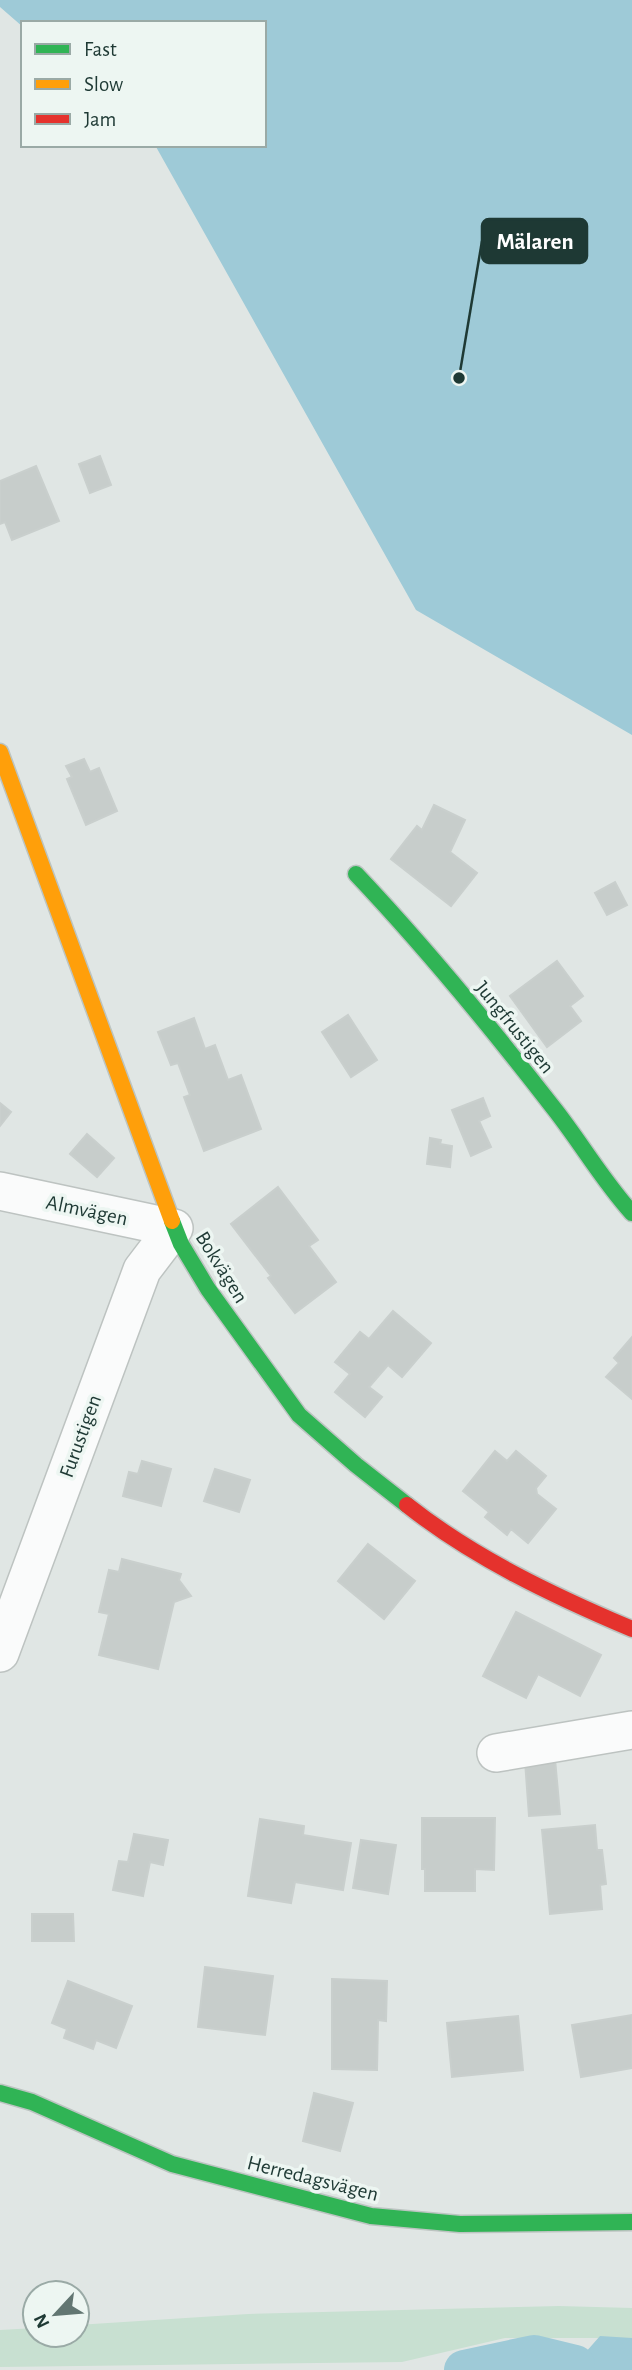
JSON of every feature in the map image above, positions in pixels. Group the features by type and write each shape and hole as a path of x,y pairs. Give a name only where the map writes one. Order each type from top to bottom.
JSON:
{"street":[{"name":"Bokvägen","path":"0,752 174,1228 208,1289 299,1415 356,1465 422,1517 505,1569 572,1604 632,1629"},
{"name":"Jungfrustigen","path":"356,874 408,929 529,1076 615,1194 632,1213"},
{"name":"Almvägen","path":"0,1191 174,1228"},
{"name":"Furustigen","path":"0,1653 142,1270 174,1228"},
{"path":"496,1753 632,1730"},
{"name":"Herredagsvägen","path":"0,2093 32,2102 172,2164 371,2216 460,2224 632,2222"}],"green space":[{"path":"559,2306 632,2308 632,2338 505,2338 402,2362 0,2367 0,2330 21,2329 21,2349 91,2349 91,2324 248,2314"}],"water":[{"path":"0,0 632,0 632,735 416,610 156,147 266,147 266,21 21,21 21,25 0,7"},
{"path":"600,2336 632,2338 632,2370 570,2370"}],"building":[{"path":"100,456 111,485 90,493 79,464"},
{"path":"36,466 59,521 12,540 5,522 0,524 0,481"},
{"path":"84,759 90,772 99,768 117,811 86,825 67,779 72,777 66,766"},
{"path":"434,805 465,820 450,852 477,873 451,906 391,859 417,826 422,830"},
{"path":"615,882 627,905 607,915 595,893"},
{"path":"557,961 583,996 570,1006 581,1021 547,1047 510,996"},
{"path":"348,1015 377,1060 351,1077 322,1032"},
{"path":"194,1018 205,1049 215,1045 228,1080 241,1075 261,1129 204,1151 184,1097 190,1095 178,1063 171,1065 158,1032"},
{"path":"483,1098 490,1116 479,1121 491,1147 471,1156 452,1110"},
{"path":"0,1103 11,1112 0,1126"},
{"path":"87,1134 114,1158 97,1177 70,1154"},
{"path":"430,1138 441,1140 440,1144 452,1146 450,1167 427,1164"},
{"path":"278,1187 318,1240 309,1246 336,1282 295,1313 268,1278 271,1276 231,1224"},
{"path":"393,1311 431,1343 402,1377 388,1365 369,1387 382,1397 365,1417 335,1392 350,1374 335,1362 360,1332 369,1339"},
{"path":"632,1337 632,1399 606,1377 619,1363 614,1358"},
{"path":"495,1451 507,1461 516,1451 546,1476 536,1488 537,1494 556,1509 528,1543 511,1529 507,1535 485,1517 489,1512 463,1491"},
{"path":"142,1461 171,1469 161,1506 123,1496 129,1472 138,1474"},
{"path":"215,1469 250,1480 239,1512 204,1501"},
{"path":"368,1544 415,1581 384,1619 338,1581"},
{"path":"122,1559 181,1574 179,1580 191,1596 174,1602 158,1669 99,1655 109,1614 99,1612 109,1570 119,1572"},
{"path":"516,1612 601,1655 580,1696 538,1674 526,1698 483,1676"},
{"path":"555,1759 560,1814 529,1816 525,1761"},
{"path":"422,1818 495,1818 494,1870 475,1869 475,1891 425,1891"},
{"path":"260,1819 304,1826 303,1835 351,1843 343,1890 295,1882 291,1903 248,1896"},
{"path":"595,1825 597,1850 602,1850 606,1884 600,1885 602,1909 550,1914 542,1830"},
{"path":"134,1834 168,1840 163,1865 150,1862 143,1896 113,1890 119,1861 128,1862"},
{"path":"361,1840 396,1845 388,1894 353,1888"},
{"path":"32,1914 73,1914 74,1941 32,1941"},
{"path":"205,1967 273,1976 265,2035 198,2027"},
{"path":"332,1979 387,1981 386,2021 378,2020 377,2070 332,2069"},
{"path":"68,1981 132,2006 116,2048 96,2040 93,2049 64,2038 67,2029 52,2023"},
{"path":"632,2015 632,2068 581,2077 572,2025"},
{"path":"518,2016 523,2070 452,2077 447,2023"},
{"path":"314,2093 353,2103 340,2151 303,2141"}],"waterway":[{"path":"464,2370 534,2355 575,2365"}],"traffic: fast":[{"path":"356,874 481,1017 632,1213"},
{"path":"172,1221 181,1244 208,1289 299,1415 407,1505"},
{"path":"0,2093 32,2102 172,2164 371,2216 460,2224 632,2222"}],"traffic: slow":[{"path":"0,752 172,1221"}],"traffic: jam":[{"path":"407,1505 487,1559 573,1603 632,1629"}],"place":[{"name":"Mälaren","path":"459,378"}]}
